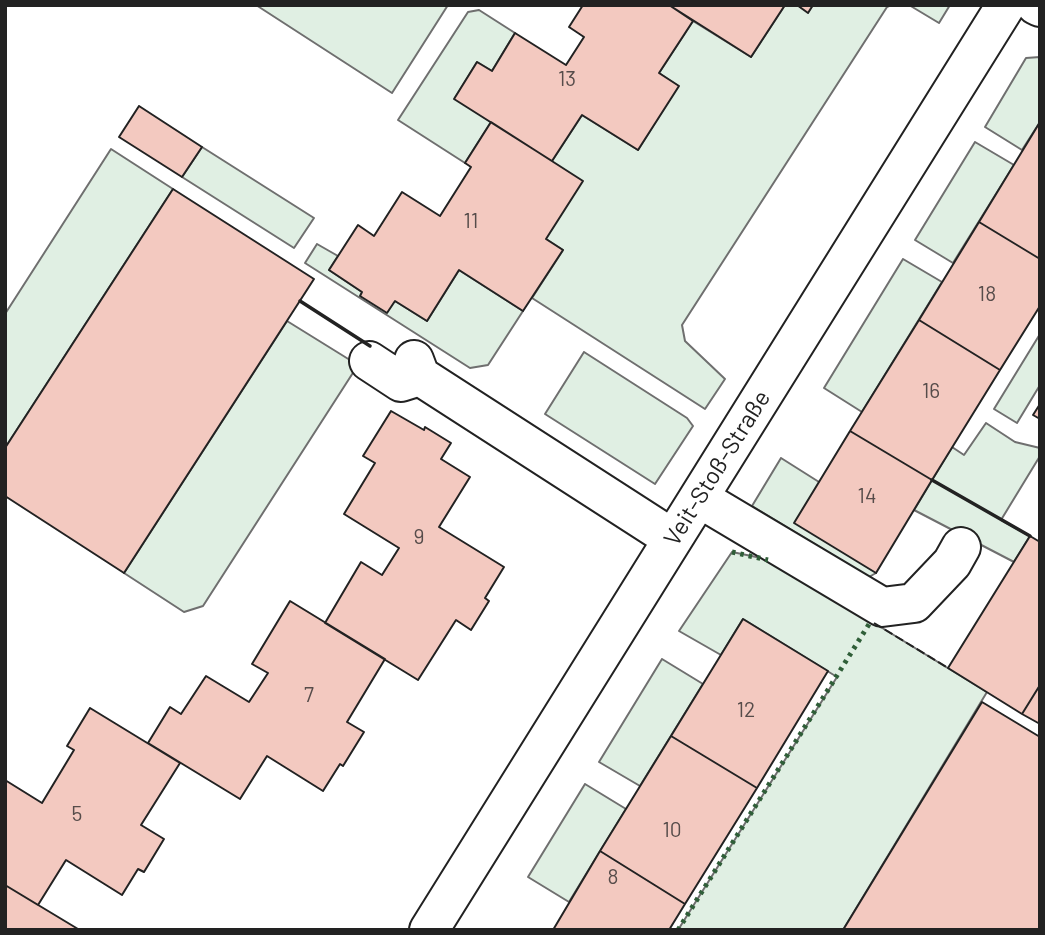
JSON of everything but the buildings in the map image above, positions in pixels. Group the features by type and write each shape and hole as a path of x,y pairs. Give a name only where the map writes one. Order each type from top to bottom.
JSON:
{"street":[{"name":"Veit-Stoß-Straße","path":"429,930 1006,5"},
{"path":"369,361 401,382 417,368 673,539"},
{"path":"699,498 882,607 914,603 952,563 961,547"}],"green space":[{"path":"256,5 448,5 392,93"},
{"path":"785,5 797,5 808,12 813,5 891,5 887,7 682,325 685,341 725,379 705,409 532,298 563,250 546,239 552,161 582,115 638,150 678,86 659,73 693,21 751,57"},
{"path":"909,5 950,5 939,23"},
{"path":"479,10 515,33 492,71 477,62 455,98 491,122 465,163 398,120 468,12"},
{"path":"1040,57 1040,122 1022,150 985,127 1026,58"},
{"path":"975,142 1014,165 953,263 915,240"},
{"path":"202,147 314,218 294,248 182,177"},
{"path":"111,149 173,189 5,448 5,314"},
{"path":"317,244 338,256 329,270 362,292 395,301 427,321 459,270 523,311 488,365 470,368 305,263"},
{"path":"903,259 942,282 862,412 824,388"},
{"path":"287,321 358,365 203,606 184,612 124,573"},
{"path":"1040,334 1040,385 1017,423 994,409"},
{"path":"584,352 687,418 693,426 655,484 545,414"},
{"path":"986,423 1015,442 1040,448 1040,456 1001,520 1030,536 1014,562 914,510 952,447 964,455"},
{"path":"781,458 819,482 876,573 869,577 752,506"},
{"path":"732,552 771,560 987,692 843,930 678,930 837,677 743,619 721,655 679,631"},
{"path":"662,659 703,684 640,786 599,762"},
{"path":"585,784 626,809 569,902 528,877"}],"hedge":[{"path":"732,552 768,560"},
{"path":"678,930 871,621"}],"fence":[{"path":"874,623 948,668"}],"wall":[{"path":"300,301 370,346"},
{"path":"932,480 1030,536"}]}
